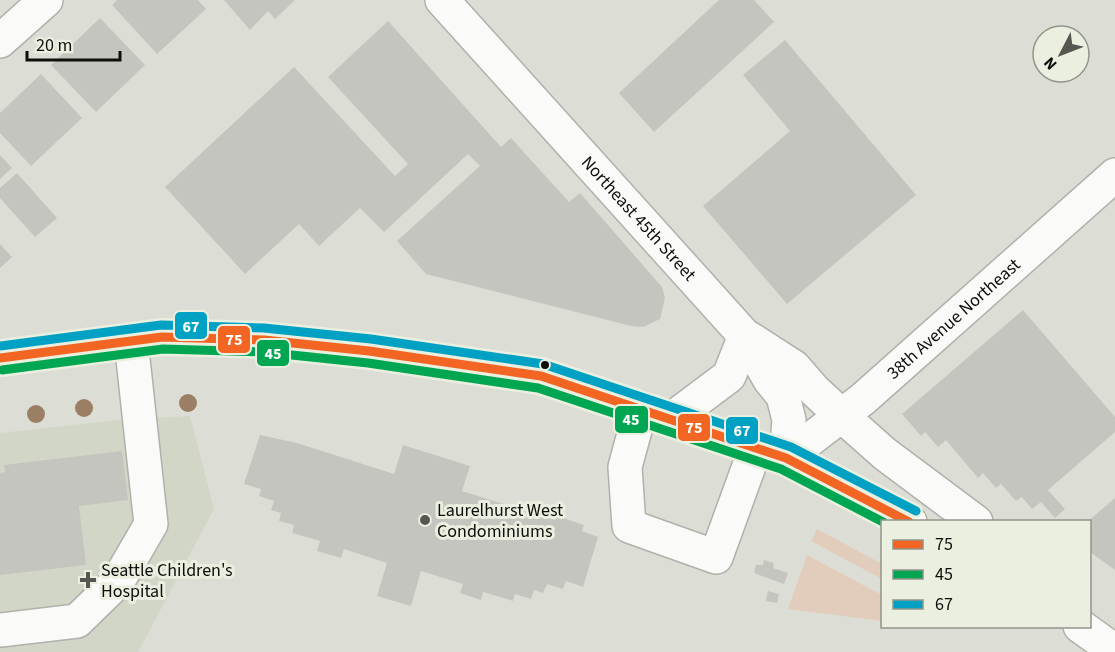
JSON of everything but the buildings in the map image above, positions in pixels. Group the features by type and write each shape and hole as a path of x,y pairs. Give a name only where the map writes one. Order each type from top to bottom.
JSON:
{"main road":[{"path":"0,41 46,0"},
{"name":"Northeast 45th Street","path":"442,0 745,336 770,380 783,396 789,420 716,557 629,526 626,467 641,408"},
{"name":"38th Avenue Northeast","path":"771,453 842,416 1115,175"},
{"path":"673,418 729,376 745,336 795,367 814,390 885,454 973,520"},
{"path":"0,357 162,337 264,340 369,351 541,376 673,418 771,453 906,520"},
{"path":"0,630 77,621 118,581 151,524 131,341"},
{"path":"1081,628 1115,651"}],"shaded area":[{"name":"Seattle Children's Hospital","path":"190,416 214,509 138,652 0,652 0,433 126,419"},
{"path":"817,529 881,563 881,578 811,541"},
{"path":"807,555 881,594 881,621 788,609"}],"transit line":[{"name":"67","path":"0,346 161,325 264,328 371,339 543,364 791,447 916,511"},
{"name":"75","path":"0,358 162,337 264,340 369,351 541,376 786,458 905,520"},
{"name":"45","path":"2,370 163,349 263,352 368,363 538,388 781,469 881,521"}],"place":[{"name":"Laurelhurst West Condominiums","path":"425,520"},
{"name":"Seattle Children's Hospital","path":"88,580"}]}
